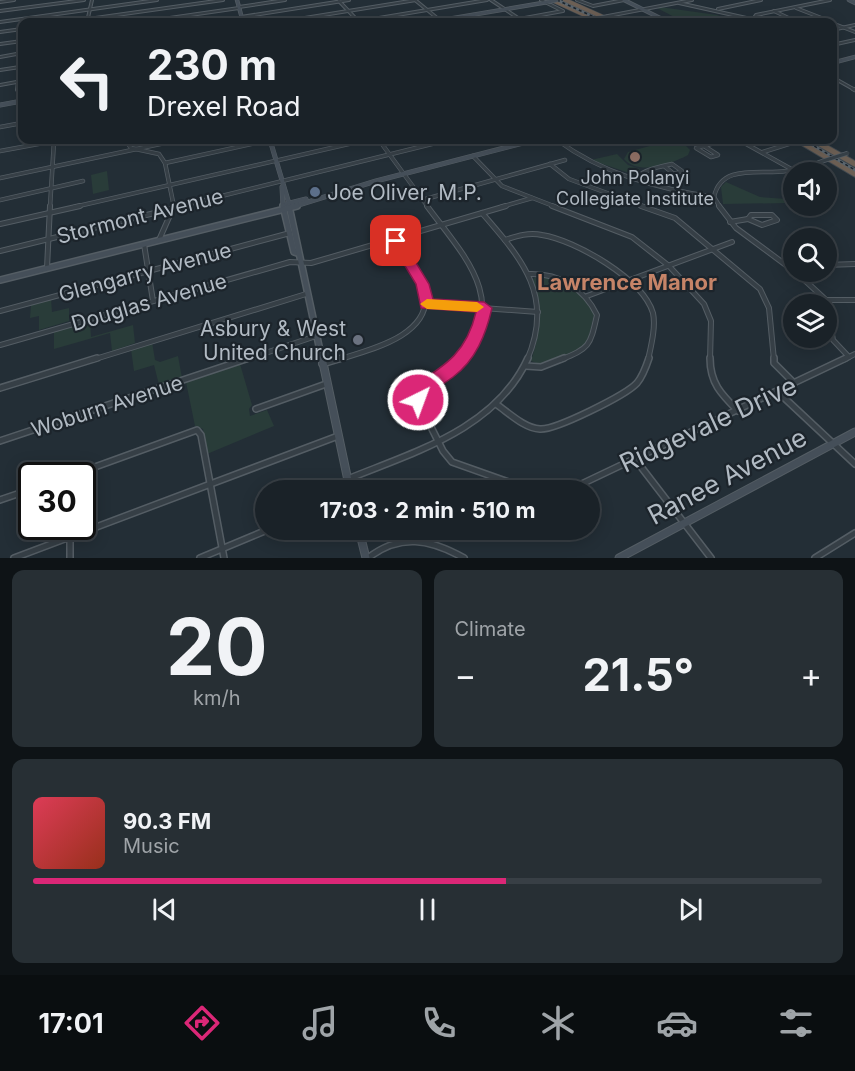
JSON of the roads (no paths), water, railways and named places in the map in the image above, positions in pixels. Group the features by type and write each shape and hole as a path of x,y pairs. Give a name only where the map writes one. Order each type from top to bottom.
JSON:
{"highway":[{"path":"565,0 605,18"},
{"path":"548,1 590,18"},
{"path":"804,144 855,174"},
{"path":"822,144 855,164"}],"main road":[{"path":"237,0 242,18"},
{"path":"461,18 557,0"},
{"path":"624,0 658,18"},
{"path":"849,0 855,3"},
{"path":"837,61 855,57"},
{"path":"0,105 18,102"},
{"path":"271,144 299,251 297,253 299,263 348,479"},
{"path":"0,280 520,144"},
{"path":"286,206 294,252 297,253"},
{"name":"Ranee Avenue","path":"619,558 855,432"},
{"path":"362,540 367,558"}],"street":[{"path":"0,2 14,0"},
{"path":"0,11 84,0"},
{"path":"88,18 92,0"},
{"path":"28,18 157,0"},
{"path":"106,18 223,0"},
{"path":"170,18 285,0"},
{"path":"247,18 349,0"},
{"path":"313,18 416,0 436,18"},
{"path":"381,18 489,0 516,18"},
{"path":"529,18 563,11 548,1 540,0"},
{"path":"577,0 593,6 624,0"},
{"path":"600,18 693,0"},
{"path":"716,9 761,0"},
{"path":"758,18 774,11 830,0"},
{"path":"339,1 355,18"},
{"path":"678,3 716,9 742,18"},
{"path":"795,8 820,18"},
{"path":"774,11 789,18"},
{"path":"610,16 615,18"},
{"path":"0,22 18,19"},
{"path":"837,25 855,32"},
{"path":"837,29 855,25"},
{"path":"0,32 18,30"},
{"path":"837,44 855,40"},
{"path":"0,44 18,42"},
{"path":"0,57 18,54"},
{"path":"0,70 18,67"},
{"path":"837,80 855,90"},
{"path":"0,85 18,81"},
{"path":"0,127 18,124"},
{"path":"0,151 32,144"},
{"path":"47,268 54,144"},
{"path":"128,144 131,148 159,154 165,163 174,208 159,240"},
{"path":"0,177 158,144"},
{"path":"165,163 252,144"},
{"path":"0,224 348,144"},
{"path":"382,144 474,270 483,293 484,308 479,332 466,354 449,371 419,392 419,403 438,442 452,462 503,480"},
{"name":"Stormont Avenue","path":"0,251 281,184 432,144"},
{"path":"562,144 583,160 678,192 714,197"},
{"path":"704,146 718,155 711,157 696,148 711,144"},
{"path":"747,144 764,152 789,144"},
{"path":"751,144 783,163"},
{"path":"820,162 855,151"},
{"path":"473,156 502,186 632,237 669,266 704,304 711,321 710,375 718,391 738,411"},
{"path":"422,200 565,160"},
{"path":"635,178 640,173 664,166 672,164 682,171 674,174 664,166"},
{"path":"550,165 569,179 675,218 760,289 766,298 774,363 794,383"},
{"path":"783,171 729,175 717,184 714,197 730,222 783,263"},
{"path":"0,200 83,181"},
{"name":"Douglas Avenue","path":"0,345 285,263 311,263 532,198"},
{"path":"348,479 438,442 473,423 496,404 526,366 536,335 538,312 529,274 482,213"},
{"path":"730,222 748,219 762,225 777,220 769,214 751,215 748,219"},
{"name":"Glengarry Avenue","path":"0,311 290,233"},
{"path":"496,404 519,422 541,429 633,387 648,366 654,315 646,300 603,260 544,234 526,233 505,240"},
{"path":"322,364 398,338 414,326 426,304 423,284 395,238"},
{"path":"587,297 732,242"},
{"path":"143,244 153,301"},
{"path":"837,265 855,264"},
{"path":"526,366 542,367 587,348 597,315 587,297 575,286 546,273 529,274"},
{"path":"806,282 819,294"},
{"path":"0,388 306,294"},
{"path":"837,300 855,300"},
{"path":"426,304 538,312"},
{"name":"Woburn Avenue","path":"0,441 316,336"},
{"path":"837,344 849,357"},
{"name":"Ridgevale Drive","path":"590,480 855,354"},
{"path":"256,409 326,384"},
{"path":"778,392 855,464"},
{"path":"96,466 191,431 198,431 224,558"},
{"path":"96,526 338,435"},
{"path":"635,459 711,558"},
{"path":"0,500 18,494"},
{"path":"815,558 855,534"},
{"path":"200,558 255,535"},
{"path":"367,558 406,539 436,545 464,558"},
{"path":"14,558 59,540"},
{"path":"69,540 70,558"}],"railway":[{"path":"557,0 596,18"},
{"path":"811,144 855,170"}],"place":[{"name":"John Polanyi Collegiate Institute","path":"635,157"},
{"name":"Joe Oliver, M.P.","path":"315,192"},
{"name":"Asbury & West United Church","path":"358,340"}],"district":[{"name":"Lawrence Manor","path":"627,282"}]}
